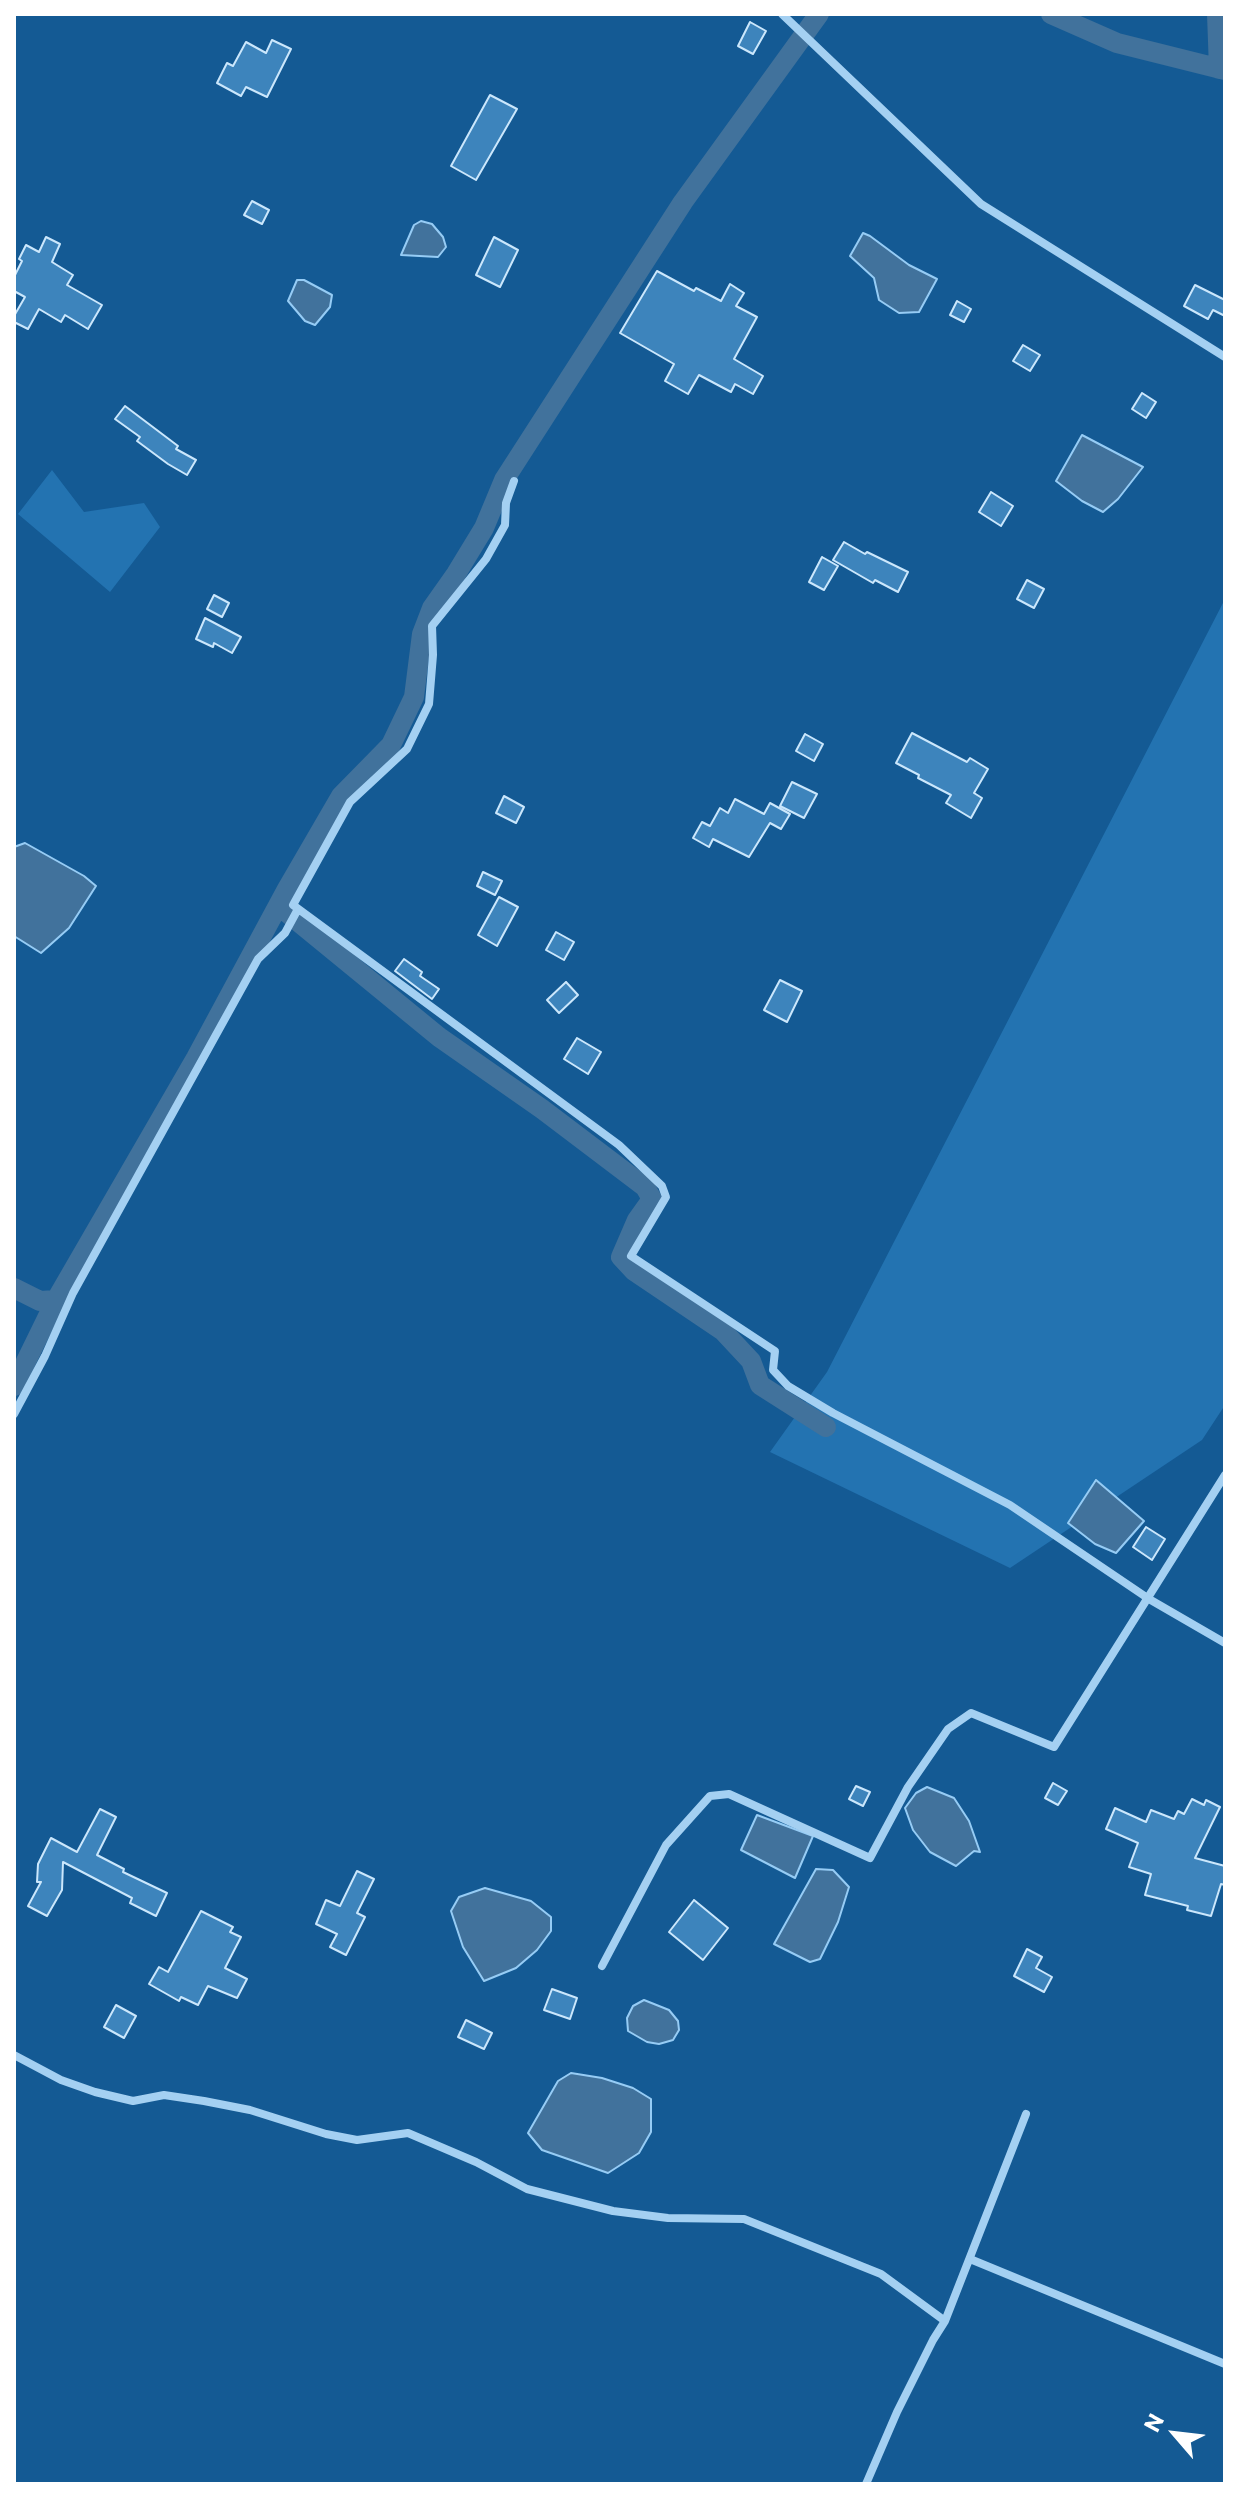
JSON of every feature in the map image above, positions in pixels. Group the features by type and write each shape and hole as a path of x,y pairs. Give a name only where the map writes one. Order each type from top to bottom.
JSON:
{"street":[{"path":"782,14 981,204 1225,357"},
{"path":"514,481 506,503 505,525 486,559 432,626 429,704 407,749 350,802 293,905 619,1145 662,1186 666,1197 631,1256 775,1351 773,1370 788,1386 833,1413 1010,1505 1149,1599 1225,1643"},
{"path":"14,1414 45,1356 73,1293 258,959 285,933 298,910"},
{"path":"602,1966 666,1845 710,1796 729,1794 870,1858 908,1787 948,1729 971,1713 1054,1747 1225,1475"},
{"path":"14,2055 61,2080 133,2101 164,2095 204,2101 357,2140 408,2133 476,2162 527,2189 613,2211 668,2218 744,2219 881,2274 945,2321"},
{"path":"866,2484 897,2412 945,2321 1026,2114"},
{"path":"970,2259 1225,2364"}],"shaded area":[{"path":"421,221 432,224 443,237 446,247 438,257 401,255 414,225"},
{"path":"863,233 909,265 937,279 919,312 899,313 879,300 874,278 850,256"},
{"path":"297,280 304,280 332,295 330,307 315,325 305,321 288,301"},
{"path":"1082,435 1143,467 1118,499 1103,512 1056,481"},
{"path":"52,470 84,512 144,503 160,527 110,592 18,514"},
{"path":"1225,599 1225,1405 1202,1440 1010,1568 770,1452 827,1372"},
{"path":"25,843 96,886 69,928 41,953 14,936 14,847"},
{"path":"1096,1480 1144,1521 1116,1553 1095,1544 1068,1523"},
{"path":"927,1787 954,1798 969,1821 980,1852 974,1851 956,1866 930,1852 913,1830 905,1808 916,1793"},
{"path":"757,1815 813,1836 795,1878 741,1850"},
{"path":"816,1869 833,1870 849,1887 838,1922 820,1959 810,1962 774,1944"},
{"path":"485,1888 531,1901 551,1917 551,1931 537,1950 516,1968 484,1981 463,1947 451,1911 459,1897"},
{"path":"644,2000 669,2010 678,2021 679,2030 673,2040 659,2044 647,2042 628,2031 627,2018 633,2006"},
{"path":"571,2073 602,2078 633,2088 651,2099 651,2132 639,2153 608,2173 542,2150 528,2133 558,2081"}],"building":[{"path":"750,22 766,31 753,54 738,46"},
{"path":"272,40 291,49 267,97 246,87 241,96 217,83 227,63 233,66 246,42 266,53"},
{"path":"490,95 517,109 476,180 451,166"},
{"path":"252,201 269,210 262,224 244,215"},
{"path":"46,237 60,244 52,262 73,275 67,285 102,305 88,329 65,315 61,322 39,309 28,329 14,322 14,316 25,297 14,291 14,277 22,261 19,259 26,245 39,252"},
{"path":"494,237 518,250 500,287 476,275"},
{"path":"657,271 694,291 696,288 721,301 730,284 744,293 736,306 757,317 734,359 763,376 753,394 735,384 731,392 699,375 688,394 665,381 674,364 620,333"},
{"path":"1195,285 1225,300 1225,316 1213,310 1208,319 1184,306"},
{"path":"957,301 971,309 964,322 950,315"},
{"path":"1023,345 1040,355 1030,371 1013,361"},
{"path":"1142,393 1156,402 1146,418 1132,409"},
{"path":"125,406 178,446 176,449 196,460 187,475 137,441 140,437 115,419"},
{"path":"991,492 1013,506 1001,526 979,512"},
{"path":"844,542 908,572 898,592 875,580 873,583 833,560"},
{"path":"822,557 838,566 824,590 809,582"},
{"path":"1027,580 1044,589 1034,608 1017,599"},
{"path":"214,595 229,603 222,617 207,609"},
{"path":"205,618 241,637 232,653 214,643 213,647 196,639"},
{"path":"912,733 967,762 970,758 988,769 974,793 982,798 971,818 946,803 951,795 896,763"},
{"path":"805,734 823,744 814,761 796,751"},
{"path":"792,782 817,794 804,818 780,806"},
{"path":"504,796 524,807 516,823 496,813"},
{"path":"735,799 764,814 770,803 790,814 781,829 770,823 749,857 713,839 709,847 693,838 702,822 710,826 720,808 728,813"},
{"path":"483,872 502,881 495,895 477,886"},
{"path":"499,897 518,907 497,946 478,935"},
{"path":"556,932 574,942 564,960 546,950"},
{"path":"404,959 422,972 420,976 439,989 432,999 395,971"},
{"path":"780,980 802,991 787,1022 764,1010"},
{"path":"566,982 578,995 559,1013 547,1000"},
{"path":"577,1038 601,1052 588,1074 564,1059"},
{"path":"1146,1527 1165,1539 1152,1560 1133,1547"},
{"path":"1053,1783 1067,1791 1058,1805 1045,1798"},
{"path":"856,1786 870,1792 863,1806 849,1799"},
{"path":"1192,1799 1204,1805 1206,1800 1220,1807 1195,1858 1225,1866 1225,1885 1221,1884 1211,1916 1187,1910 1188,1906 1145,1895 1151,1874 1129,1867 1138,1843 1106,1829 1115,1808 1146,1822 1151,1810 1174,1819 1178,1811 1184,1814"},
{"path":"100,1809 116,1817 97,1855 124,1869 123,1872 167,1893 156,1916 130,1903 132,1898 63,1862 62,1890 47,1916 28,1906 41,1882 37,1882 38,1864 51,1838 77,1852"},
{"path":"357,1871 374,1879 357,1913 365,1917 346,1955 330,1947 337,1934 316,1924 326,1900 340,1906"},
{"path":"694,1900 728,1928 703,1960 669,1932"},
{"path":"201,1911 233,1927 230,1932 241,1937 225,1968 247,1979 237,1998 208,1986 198,2005 181,1997 179,2001 149,1984 159,1967 168,1972"},
{"path":"1027,1949 1042,1957 1036,1968 1052,1977 1044,1992 1014,1976"},
{"path":"552,1989 577,1998 570,2019 544,2010"},
{"path":"116,2005 136,2016 124,2038 104,2027"},
{"path":"466,2020 492,2033 484,2049 458,2037"}],"waterway":[{"path":"14,1288 40,1301 56,1300 196,1058 341,796 391,745 414,697 422,634 432,608 484,528 504,480 683,202 819,14"},
{"path":"1051,14 1117,43 1225,70"},
{"path":"1217,14 1219,69"},
{"path":"279,906 439,1037 542,1109 645,1187 652,1199 637,1220 621,1257 634,1271 723,1331 751,1361 760,1385 826,1427"},
{"path":"14,1386 56,1300"}]}
